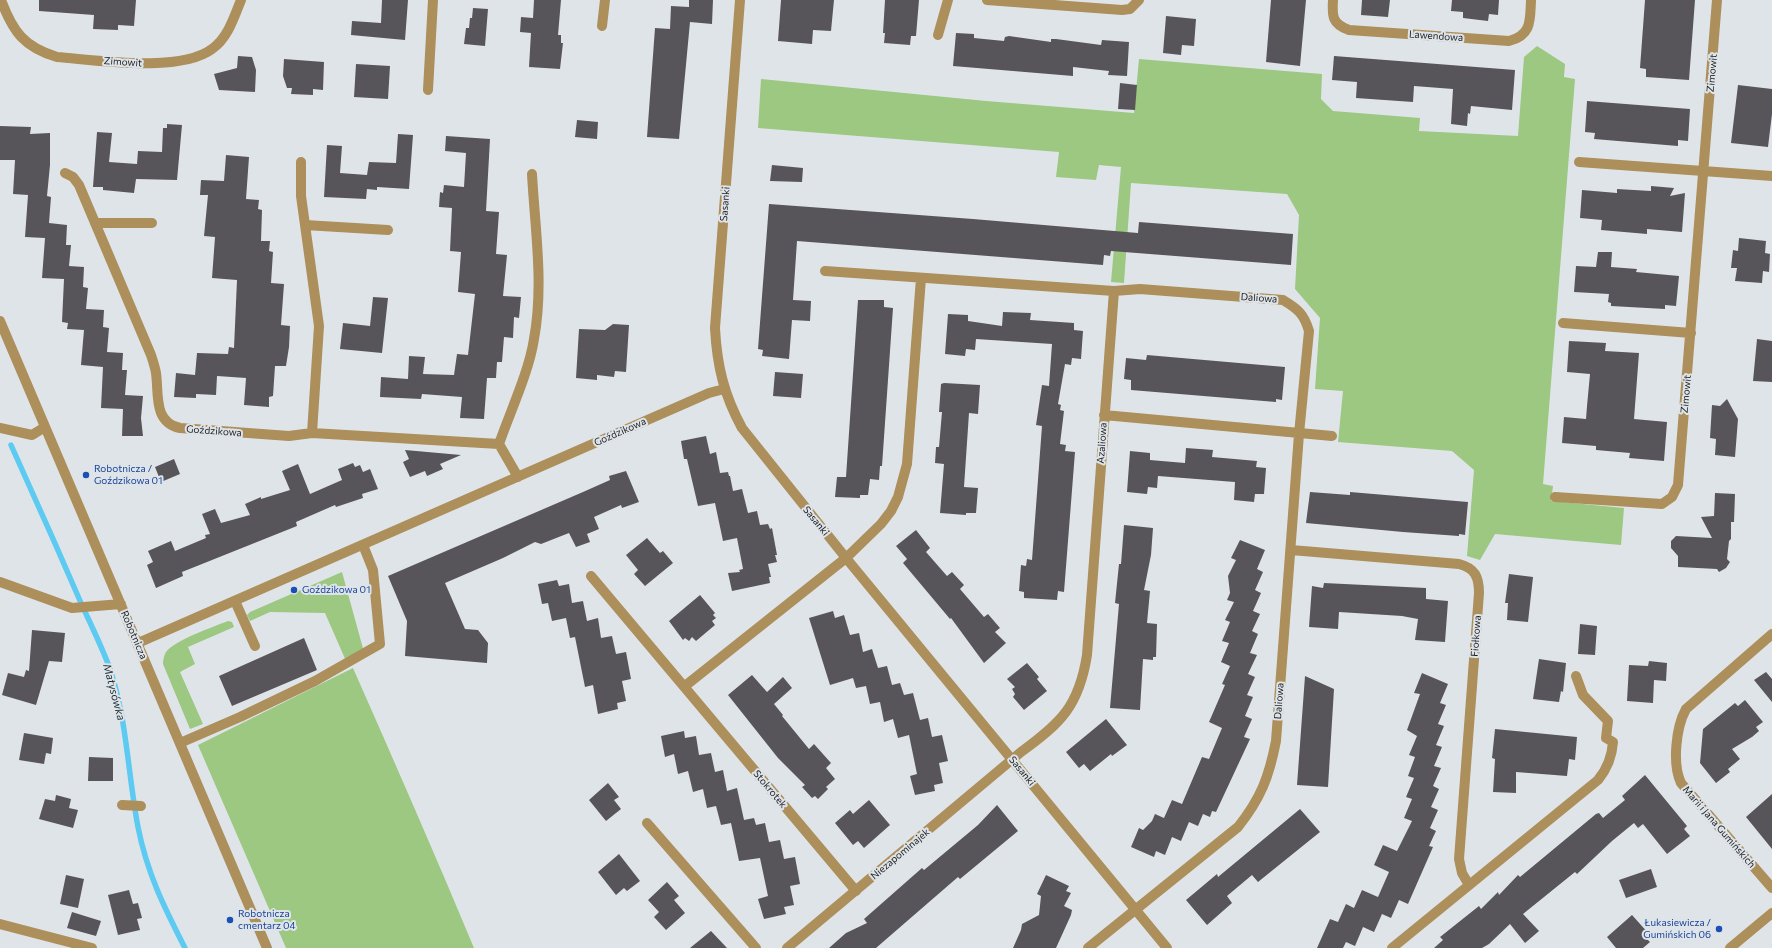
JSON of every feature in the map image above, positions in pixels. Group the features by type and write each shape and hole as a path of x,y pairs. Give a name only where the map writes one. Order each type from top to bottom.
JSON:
{"street":[{"name":"Zimowit","path":"1,0 9,21 17,33 41,52 57,57 157,64 193,59 213,49 229,29 241,0"},
{"path":"428,90 433,0"},
{"path":"602,26 604,0"},
{"name":"Sasanki","path":"740,0 715,328 716,350 724,389 733,411 742,428 846,558 1167,948"},
{"path":"938,35 948,0"},
{"path":"987,0 1122,10 1130,9 1139,0"},
{"name":"Lawendowa","path":"1334,0 1332,12 1335,21 1340,27 1349,30 1509,41 1519,39 1526,33 1530,22 1531,0"},
{"name":"Zimowit","path":"1555,497 1656,504 1668,501 1672,497 1678,485 1717,0"},
{"path":"301,162 301,196 319,326 312,432"},
{"path":"1579,162 1772,176"},
{"name":"Goździkowa","path":"65,172 73,177 79,185 151,355 156,374 160,412 167,423 180,428 289,436 312,432 499,444"},
{"path":"518,477 499,444 529,359 534,341 538,310 539,289 532,174"},
{"path":"95,223 152,223"},
{"path":"305,225 388,230"},
{"path":"825,271 1114,291"},
{"path":"685,686 846,558 881,524 891,511 904,481 910,446 921,278"},
{"name":"Daliowa","path":"1114,291 1140,289 1283,300 1295,307 1305,317 1309,331 1299,434 1276,741 1272,764 1263,789 1253,808 1238,827 1135,909"},
{"name":"Azaliowa","path":"1013,760 1050,731 1062,719 1079,691 1085,673 1114,291"},
{"name":"Robotnicza","path":"0,321 267,948"},
{"path":"1563,323 1691,333"},
{"name":"Goździkowa","path":"138,643 709,392 724,389"},
{"path":"1104,415 1332,436"},
{"path":"0,428 32,435 45,427"},
{"path":"180,743 240,717 315,681 380,644 373,570 363,545"},
{"name":"Fiołkowa","path":"1291,550 1459,564 1473,570 1477,575 1479,593 1459,859 1462,873 1469,885"},
{"name":"Stokrotek","path":"592,576 856,891"},
{"path":"0,582 72,608 120,604"},
{"path":"235,601 255,646"},
{"name":"Marii i Jana Gumińskich","path":"1772,634 1686,709 1679,725 1676,766 1681,783 1772,888"},
{"path":"1392,948 1598,780 1609,763 1613,742 1606,738 1608,721 1583,695 1576,676"},
{"name":"Niezapominajek","path":"787,948 1013,760"},
{"path":"122,804 141,806"},
{"path":"647,823 756,948"},
{"path":"1088,948 1135,909"},
{"path":"1730,948 1772,913"},
{"path":"0,924 92,948"}],"green space":[{"path":"1537,46 1565,64 1564,77 1575,79 1543,484 1553,486 1551,501 1624,508 1621,545 1495,534 1480,560 1467,556 1474,470 1452,451 1338,442 1343,391 1315,389 1320,318 1295,289 1299,215 1287,194 1131,183 1124,283 1111,282 1121,167 1099,165 1096,180 1056,177 1059,152 758,128 761,79 986,101 1134,113 1139,59 1322,74 1321,99 1333,111 1420,118 1419,131 1518,136 1524,57"},
{"path":"342,572 364,652 346,661 325,613 270,612 250,621 247,615 250,612"},
{"path":"228,621 232,622 234,627 188,647 195,664 180,672 203,724 190,729 163,664 163,659 166,652 177,643 204,630"},
{"path":"353,668 474,948 286,948 198,745"}],"building":[{"path":"39,0 136,0 134,26 118,25 118,30 93,29 94,15 39,11"},
{"path":"382,0 408,0 405,40 351,35 352,21 381,23"},
{"path":"534,0 561,0 558,35 561,35 561,43 563,43 560,69 529,67 531,33 520,32 521,17 533,18"},
{"path":"689,0 713,0 712,24 690,22 679,139 647,137 655,28 670,29 671,6 689,7"},
{"path":"781,0 834,0 831,31 813,30 812,44 778,41"},
{"path":"885,0 919,0 916,36 911,36 910,45 884,43 885,33 883,33"},
{"path":"1271,0 1306,0 1300,66 1266,62"},
{"path":"1362,0 1390,0 1388,17 1361,15"},
{"path":"1452,0 1499,0 1498,15 1489,14 1488,21 1463,18 1463,12 1451,11"},
{"path":"1645,0 1695,0 1689,80 1646,77 1646,69 1640,68"},
{"path":"473,8 488,9 485,46 464,44 466,28 469,28"},
{"path":"1166,16 1196,19 1194,46 1182,45 1181,55 1163,53"},
{"path":"956,33 974,34 974,38 1004,41 1005,37 1009,36 1051,42 1051,39 1056,39 1101,45 1102,40 1129,42 1127,76 1108,75 1109,71 1073,67 1073,76 953,66"},
{"path":"238,56 252,57 256,70 255,92 219,90 214,74 237,68"},
{"path":"1334,56 1515,70 1512,110 1471,106 1470,114 1468,113 1467,126 1451,124 1453,89 1414,86 1413,102 1356,98 1357,82 1332,80"},
{"path":"284,59 324,62 323,90 313,89 313,95 291,94 292,88 287,88 283,76"},
{"path":"356,64 390,66 388,99 354,97"},
{"path":"1120,83 1137,85 1135,110 1118,109"},
{"path":"1738,85 1772,89 1772,114 1768,147 1731,143"},
{"path":"1587,101 1690,109 1688,141 1678,140 1678,146 1594,139 1595,133 1585,132"},
{"path":"577,120 598,122 597,139 575,137"},
{"path":"167,124 182,125 177,180 136,179 134,193 103,190 103,187 93,187 97,132 112,133 109,162 137,164 138,151 162,152 163,128 167,128"},
{"path":"0,126 31,127 30,134 50,133 50,165 47,196 51,197 49,223 67,225 66,245 71,245 69,266 84,267 83,287 88,288 86,309 104,310 103,327 109,328 107,352 123,353 122,370 127,370 125,395 143,396 141,418 143,436 122,436 123,409 101,408 103,367 81,365 84,330 67,329 68,323 62,322 64,279 42,278 45,238 25,237 28,195 13,194 15,160 0,160"},
{"path":"398,134 413,135 409,189 377,187 377,190 367,189 366,199 324,197 327,145 342,146 340,173 367,175 369,162 396,163"},
{"path":"446,136 490,139 486,211 499,212 496,254 507,255 503,296 521,297 519,318 514,317 513,338 504,337 502,362 497,362 496,378 487,378 484,419 460,418 462,397 422,394 421,399 380,397 381,377 408,379 409,356 425,357 423,374 454,375 457,354 468,355 475,294 458,292 461,252 450,251 452,208 439,207 440,192 443,193 444,185 464,187 466,153 445,151"},
{"path":"226,155 249,157 246,199 259,200 258,209 262,210 261,241 270,241 269,251 273,252 271,283 284,284 281,325 290,326 289,347 286,366 275,366 273,396 269,397 269,407 244,405 246,378 217,376 216,395 196,394 196,398 174,397 176,373 195,375 197,353 228,354 229,347 234,348 237,280 212,278 215,237 204,236 208,195 200,195 201,180 224,181"},
{"path":"772,165 803,168 802,182 770,181"},
{"path":"1651,186 1674,188 1670,196 1685,193 1682,232 1647,229 1647,234 1601,230 1602,220 1580,218 1582,190 1617,193 1617,189 1651,191"},
{"path":"769,204 1138,233 1139,222 1293,234 1291,265 1111,251 1110,256 1104,255 1103,265 797,241 793,300 811,301 810,321 792,320 789,359 762,356 763,350 758,349"},
{"path":"1739,238 1766,241 1765,253 1770,254 1769,272 1763,271 1762,283 1735,281 1737,268 1731,268 1733,250 1738,251"},
{"path":"1598,252 1612,252 1611,267 1637,269 1636,272 1679,276 1676,306 1665,305 1665,309 1611,306 1611,303 1608,302 1609,294 1574,292 1576,266 1596,267"},
{"path":"373,297 388,298 382,353 340,349 343,323 370,326"},
{"path":"858,300 884,300 884,307 893,308 882,466 880,466 879,480 870,479 868,495 860,495 860,498 835,497 837,477 846,477"},
{"path":"1003,312 1031,313 1030,320 1074,323 1074,330 1083,331 1081,359 1072,358 1071,365 1065,364 1058,404 1061,405 1060,410 1064,411 1060,444 1066,445 1065,451 1075,452 1064,592 1058,591 1057,600 1024,598 1024,592 1019,591 1021,565 1026,566 1027,559 1032,560 1042,426 1036,425 1042,385 1049,386 1052,344 976,339 975,350 966,349 965,356 945,354 948,314 968,315 968,321 1002,326"},
{"path":"613,324 629,325 626,372 615,371 614,377 597,375 597,380 576,378 579,329 605,330"},
{"path":"1757,339 1772,341 1772,382 1753,381"},
{"path":"1569,341 1606,343 1605,351 1639,353 1634,419 1667,422 1664,461 1629,458 1630,453 1596,450 1596,446 1562,443 1564,417 1586,419 1590,374 1567,372"},
{"path":"1147,355 1285,367 1282,400 1276,399 1276,402 1131,390 1131,380 1124,379 1126,358 1146,360"},
{"path":"775,372 803,374 801,398 773,396"},
{"path":"941,384 980,385 978,414 969,413 964,487 978,488 976,513 966,513 966,515 940,513 944,464 935,463 936,447 939,447 942,412 939,412"},
{"path":"1727,399 1738,419 1735,457 1715,455 1716,439 1710,438 1712,405 1720,406"},
{"path":"706,436 710,454 716,452 720,473 728,472 733,491 742,489 748,513 757,511 760,525 768,524 770,529 772,528 777,562 768,564 771,577 769,577 770,583 732,591 728,573 740,572 739,570 743,569 737,538 723,541 715,503 698,506 687,459 684,459 681,441"},
{"path":"1186,448 1213,450 1212,457 1257,461 1256,467 1266,468 1264,494 1255,494 1254,502 1234,500 1235,482 1158,476 1157,488 1148,487 1147,494 1127,492 1130,451 1150,453 1150,460 1185,463"},
{"path":"405,450 461,455 440,464 443,469 427,476 425,471 410,477 403,462 409,459"},
{"path":"174,459 180,474 161,482 155,467"},
{"path":"353,463 355,467 360,465 363,472 370,469 378,489 362,494 363,498 336,507 335,505 296,522 297,526 182,572 183,576 156,588 147,565 153,562 148,551 171,541 175,551 206,538 205,535 210,534 202,514 215,509 221,523 250,515 245,504 261,497 261,499 290,490 282,471 298,464 310,494 342,480 338,469"},
{"path":"626,471 639,502 622,508 621,505 594,517 599,529 587,534 590,542 576,547 569,533 541,544 535,542 503,558 445,583 465,629 478,630 488,643 487,663 405,656 407,621 388,576 610,480 609,476"},
{"path":"1310,492 1350,495 1350,492 1468,502 1465,535 1459,534 1459,536 1403,532 1306,523"},
{"path":"1715,493 1735,494 1734,522 1731,522 1731,539 1729,541 1727,559 1730,562 1726,568 1719,572 1717,569 1678,567 1678,556 1671,548 1671,541 1676,536 1712,538 1701,517 1714,516"},
{"path":"1124,525 1153,528 1151,555 1144,590 1150,591 1147,623 1157,624 1156,657 1153,657 1153,660 1143,659 1140,710 1110,708 1119,604 1115,603 1119,564 1121,564"},
{"path":"916,530 930,548 926,552 947,576 952,572 964,585 960,589 984,617 988,614 1000,628 995,632 1006,643 984,663 951,618 950,619 903,563 907,559 896,546"},
{"path":"647,538 660,553 663,551 673,563 645,586 634,574 638,570 626,555"},
{"path":"1240,540 1265,550 1257,569 1263,572 1255,590 1261,593 1253,611 1260,614 1252,631 1258,634 1250,653 1257,655 1248,674 1255,677 1247,695 1253,697 1245,716 1252,719 1244,737 1250,739 1216,812 1212,811 1210,817 1203,814 1198,826 1189,822 1181,841 1172,837 1165,855 1156,851 1154,857 1131,847 1139,828 1143,830 1152,821 1155,814 1164,818 1172,800 1182,804 1202,757 1209,759 1222,728 1209,722 1225,685 1222,684 1230,666 1221,662 1229,643 1222,641 1230,622 1225,620 1234,602 1227,600 1230,593 1228,576 1236,560 1231,558"},
{"path":"1509,574 1533,577 1528,622 1507,620 1508,603 1505,603"},
{"path":"557,580 559,586 569,584 572,603 583,601 587,621 598,618 601,638 612,636 616,654 626,652 631,679 622,681 626,701 617,703 618,709 598,714 593,685 585,687 575,637 570,638 566,618 552,621 548,603 542,604 538,584"},
{"path":"1324,583 1426,588 1426,599 1448,601 1445,642 1415,640 1418,619 1402,616 1339,612 1338,629 1309,627 1312,586 1323,588"},
{"path":"700,595 715,613 713,615 716,618 712,621 715,625 696,641 692,637 689,641 685,638 683,640 669,621"},
{"path":"833,611 835,618 844,615 850,635 859,633 863,652 872,649 878,668 887,666 892,685 900,683 904,695 913,693 920,720 928,718 932,737 942,735 948,761 939,763 943,783 934,785 935,791 915,795 910,776 917,774 909,735 898,738 893,719 884,722 880,702 870,704 866,686 856,688 853,678 830,685 809,618"},
{"path":"1580,624 1597,626 1595,655 1578,654"},
{"path":"32,630 65,633 62,662 49,661 36,705 2,695 8,673 24,677 26,670 29,671"},
{"path":"304,638 317,670 232,706 219,676"},
{"path":"1539,659 1566,663 1563,692 1561,691 1559,702 1533,699"},
{"path":"1649,661 1667,663 1666,681 1654,680 1653,703 1627,701 1629,665 1648,666"},
{"path":"1027,663 1039,677 1037,679 1047,691 1024,710 1013,697 1015,694 1012,689 1015,687 1007,679"},
{"path":"1766,672 1772,679 1772,702 1754,680"},
{"path":"1422,673 1448,684 1440,703 1446,705 1438,724 1444,726 1436,745 1442,747 1434,766 1441,768 1433,786 1439,789 1431,807 1438,810 1430,828 1436,831 1429,846 1433,847 1408,904 1399,900 1391,918 1382,914 1374,932 1363,927 1355,946 1346,942 1343,948 1317,948 1330,919 1338,922 1346,904 1354,908 1362,890 1378,897 1389,872 1374,865 1383,845 1397,851 1412,821 1404,818 1412,799 1406,797 1414,778 1408,776 1415,757 1409,755 1417,736 1407,730 1420,694 1414,693"},
{"path":"752,675 767,692 783,677 792,688 774,704 809,749 814,744 831,763 826,768 835,779 826,787 828,789 818,799 815,796 812,798 802,787 805,785 778,758 728,695"},
{"path":"1305,676 1334,689 1328,787 1297,785"},
{"path":"1745,700 1763,722 1756,727 1759,731 1732,749 1740,759 1728,769 1730,772 1716,783 1700,763 1703,729 1735,703 1738,706"},
{"path":"1106,719 1127,745 1112,756 1111,754 1090,771 1084,764 1079,768 1066,752"},
{"path":"1495,729 1577,737 1575,760 1569,759 1567,776 1516,772 1516,793 1493,792 1495,759 1492,758"},
{"path":"684,731 685,738 696,736 699,755 711,753 715,772 723,770 727,791 737,788 744,820 754,818 756,825 765,823 769,842 780,840 784,859 795,857 800,884 790,886 794,905 784,907 786,914 764,919 758,899 768,896 760,858 739,861 731,823 721,825 716,806 707,808 703,789 693,792 688,771 678,774 674,754 665,757 661,736"},
{"path":"24,733 53,738 51,754 46,753 44,764 19,760"},
{"path":"89,757 113,758 113,781 88,781"},
{"path":"1645,775 1687,826 1684,829 1690,836 1667,854 1643,824 1638,828 1634,823 1612,841 1577,874 1575,872 1523,914 1539,931 1525,943 1510,924 1489,944 1482,948 1434,948 1443,940 1440,937 1479,906 1481,909 1498,892 1499,895 1518,875 1520,877 1596,814 1599,813 1603,818 1625,800 1622,796"},
{"path":"608,783 619,797 614,800 621,809 606,821 589,800"},
{"path":"1772,794 1772,849 1746,817"},
{"path":"56,795 71,799 69,808 78,810 73,828 39,819 45,799 55,801"},
{"path":"869,800 890,825 864,848 858,841 853,845 835,823 850,810 853,814"},
{"path":"997,805 1018,831 960,879 958,877 876,948 829,948 846,933 867,923 864,919 922,868 924,870 978,825"},
{"path":"1300,809 1320,832 1258,882 1252,875 1227,896 1232,903 1207,925 1186,900 1217,874 1218,877"},
{"path":"619,854 640,881 627,891 624,888 616,895 598,872"},
{"path":"1651,869 1657,887 1626,898 1619,880"},
{"path":"66,875 84,879 78,908 60,904"},
{"path":"1046,875 1069,886 1066,891 1071,893 1064,906 1072,910 1071,915 1056,948 1013,948 1022,924 1039,915 1041,896 1037,894"},
{"path":"667,882 679,896 674,900 685,913 666,930 654,917 659,912 648,900"},
{"path":"129,890 133,904 138,903 142,918 137,919 140,930 118,935 108,895"},
{"path":"72,912 101,921 96,936 67,928"},
{"path":"1632,915 1650,935 1647,939 1650,942 1643,948 1616,948 1607,937"},
{"path":"711,931 727,948 690,948"}],"waterway":[{"name":"Matysówka","path":"11,445 110,669 116,688 124,728 138,827 146,860 157,889 185,948"}],"place":[{"name":"Robotnicza / Goździkowa 01","path":"86,475"},
{"name":"Goździkowa 01","path":"294,590"},
{"name":"Robotnicza cmentarz 04","path":"230,920"},
{"name":"Łukasiewicza / Gumińskich 06","path":"1719,929"}]}
